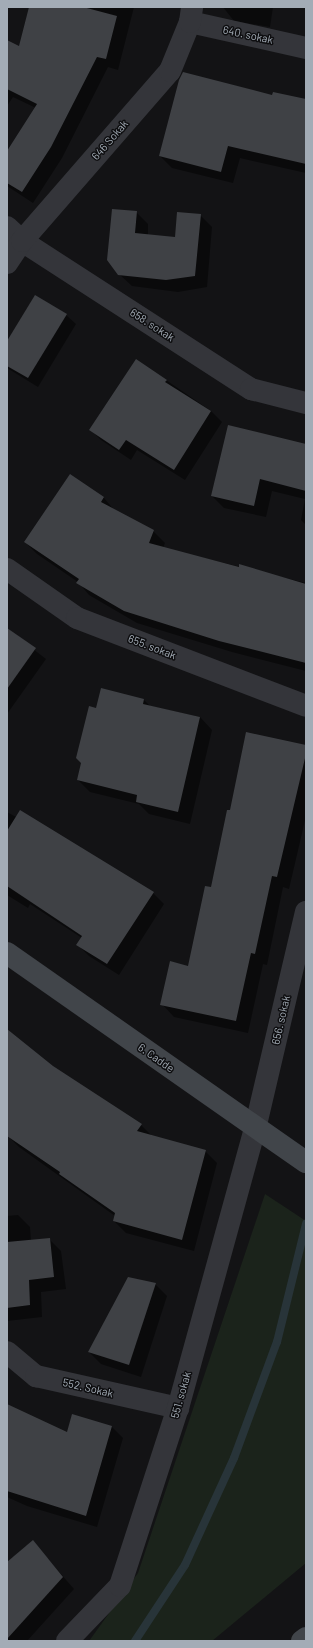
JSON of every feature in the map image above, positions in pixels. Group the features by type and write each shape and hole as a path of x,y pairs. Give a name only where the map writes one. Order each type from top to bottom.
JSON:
{"main road":[{"name":"6. Cadde","path":"8,954 300,1159"},
{"path":"302,1641 306,1638"}],"street":[{"name":"640. sokak","path":"191,15 306,48"},
{"name":"646 Sokak","path":"7,263 15,234 170,71 191,15"},
{"name":"658. sokak","path":"15,234 251,389 306,403"},
{"name":"655. sokak","path":"7,569 77,618 306,706"},
{"name":"656. sokak","path":"255,1128 306,912"},
{"name":"551. sokak","path":"67,1641 120,1586 178,1408 255,1128"},
{"name":"552. Sokak","path":"7,1352 36,1376 178,1408"}],"shaded area":[{"path":"265,1194 306,1221 306,1563 212,1641 89,1641 138,1573"}],"building":[{"path":"29,7 83,7 117,16 106,59 97,57 51,147 22,192 7,183 7,151 37,104 7,89 7,40 19,46"},
{"path":"183,72 272,95 273,92 306,99 306,164 228,146 221,172 159,156 179,80"},
{"path":"112,209 137,211 135,233 175,237 177,212 201,214 195,276 166,280 118,275 107,260"},
{"path":"35,295 67,314 28,378 7,366 7,341"},
{"path":"136,359 167,380 165,382 211,411 174,470 126,440 119,450 89,430"},
{"path":"228,425 306,444 306,491 260,479 254,506 211,496"},
{"path":"70,474 104,497 101,502 154,530 149,543 239,567 239,564 306,584 306,663 219,641 124,611 76,583 79,579 24,542"},
{"path":"7,628 36,648 7,689"},
{"path":"101,688 144,699 143,704 200,717 178,812 136,802 137,795 77,780 81,763 76,758 89,706 96,708"},
{"path":"246,732 306,745 306,754 277,877 272,876 255,954 251,953 236,1021 160,1005 170,961 188,966 205,886 211,887 227,810 230,810"},
{"path":"20,810 154,892 107,964 76,945 82,936 7,886 7,831"},
{"path":"7,1029 53,1066 142,1124 137,1131 206,1150 182,1240 113,1221 115,1213 59,1174 60,1172 7,1136"},
{"path":"50,1238 54,1277 29,1280 30,1305 7,1308 7,1242"},
{"path":"128,1277 156,1283 129,1365 88,1352"},
{"path":"7,1404 67,1432 72,1414 112,1426 86,1516 7,1491"},
{"path":"33,1540 63,1577 7,1639 7,1562"}],"waterway":[{"path":"135,1641 185,1565 234,1458 277,1342 306,1224"}]}
